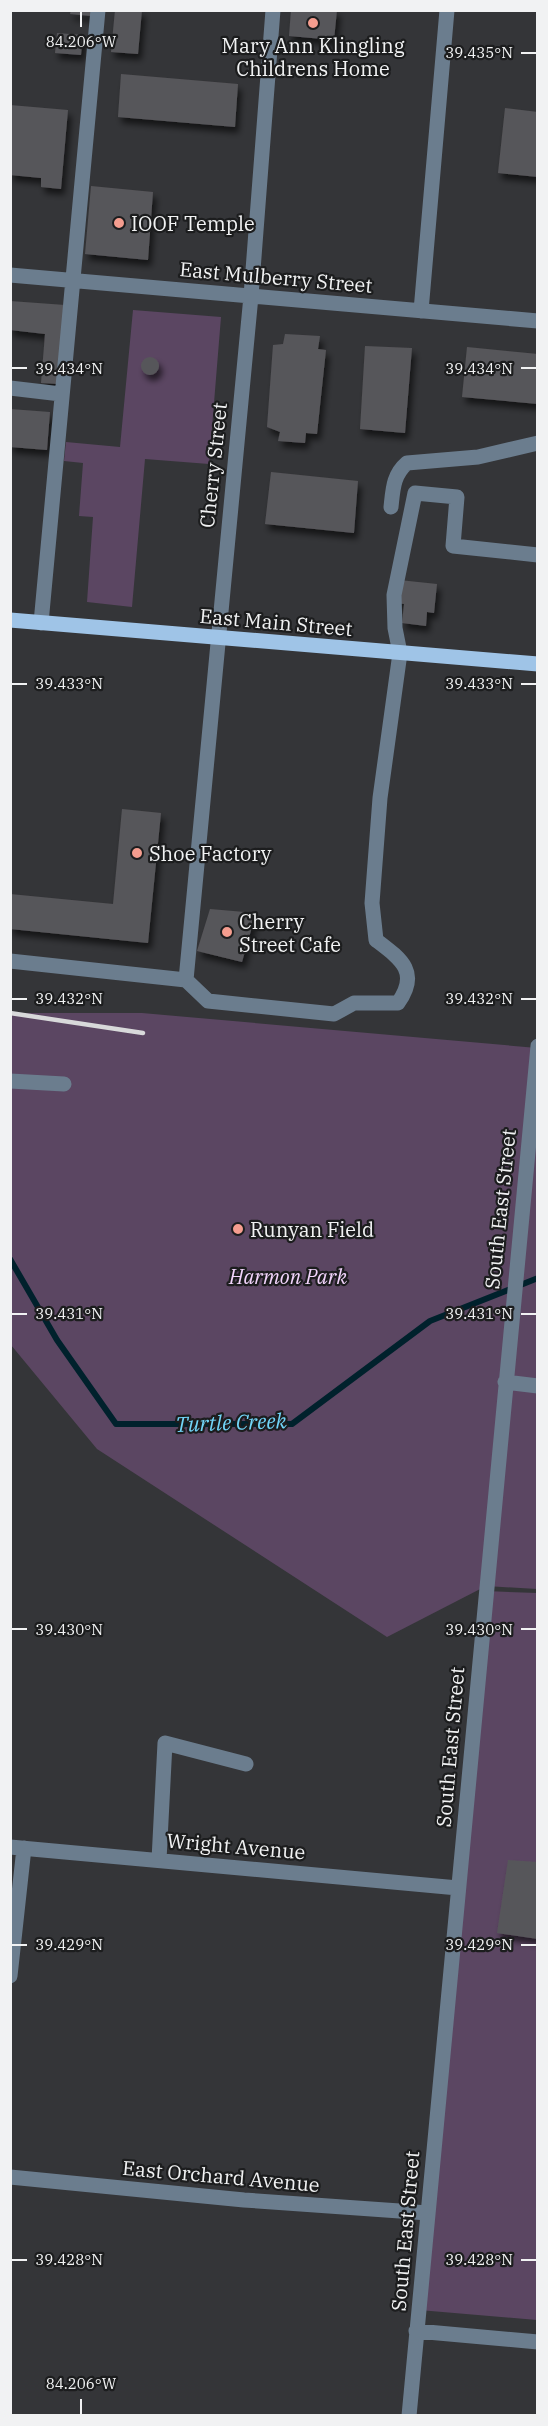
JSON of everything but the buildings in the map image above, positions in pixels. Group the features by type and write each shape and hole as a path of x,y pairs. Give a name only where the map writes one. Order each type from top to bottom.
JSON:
{"main road":[{"name":"East Main Street","path":"10,621 537,664"}],"street":[{"path":"41,623 98,10"},
{"name":"Cherry Street","path":"186,980 251,296 273,10"},
{"path":"421,311 447,10"},
{"name":"East Mulberry Street","path":"10,275 537,321"},
{"path":"10,388 62,394"},
{"path":"391,507 394,479 407,463 478,457 537,443"},
{"path":"10,961 186,980 208,1001 334,1014 354,1003 398,1003 407,990 407,970 397,956 376,940 372,903 380,798 400,653 395,628 394,595 415,493 457,497 453,546 537,555"},
{"name":"South East Street","path":"409,2415 537,1046"},
{"path":"10,1081 64,1084"},
{"path":"505,1382 537,1386"},
{"path":"159,1860 165,1743 246,1764"},
{"path":"10,1976 17,1848"},
{"name":"Wright Avenue","path":"17,1848 458,1888"},
{"name":"East Orchard Avenue","path":"10,2177 244,2200 428,2213"},
{"path":"416,2331 537,2342"}],"green space":[{"path":"133,310 221,317 209,464 145,459 132,607 87,602 93,517 79,516 83,463 64,461 66,442 120,447"},
{"name":"Harmon Park","path":"10,1013 142,1013 537,1048 537,1589 486,1586 387,1637 97,1449 11,1345"},
{"path":"485,1591 537,1593 537,2320 419,2310"}],"waterway":[{"name":"Turtle Creek","path":"10,1259 57,1340 116,1424 292,1424 430,1321 538,1278"}],"railway":[{"path":"10,1013 143,1033"}],"place":[{"name":"Mary Ann Klingling Childrens Home","path":"313,23"},
{"name":"IOOF Temple","path":"119,223"},
{"name":"Shoe Factory","path":"137,853"},
{"name":"Cherry Street Cafe","path":"227,932"},
{"name":"Runyan Field","path":"238,1229"}]}
